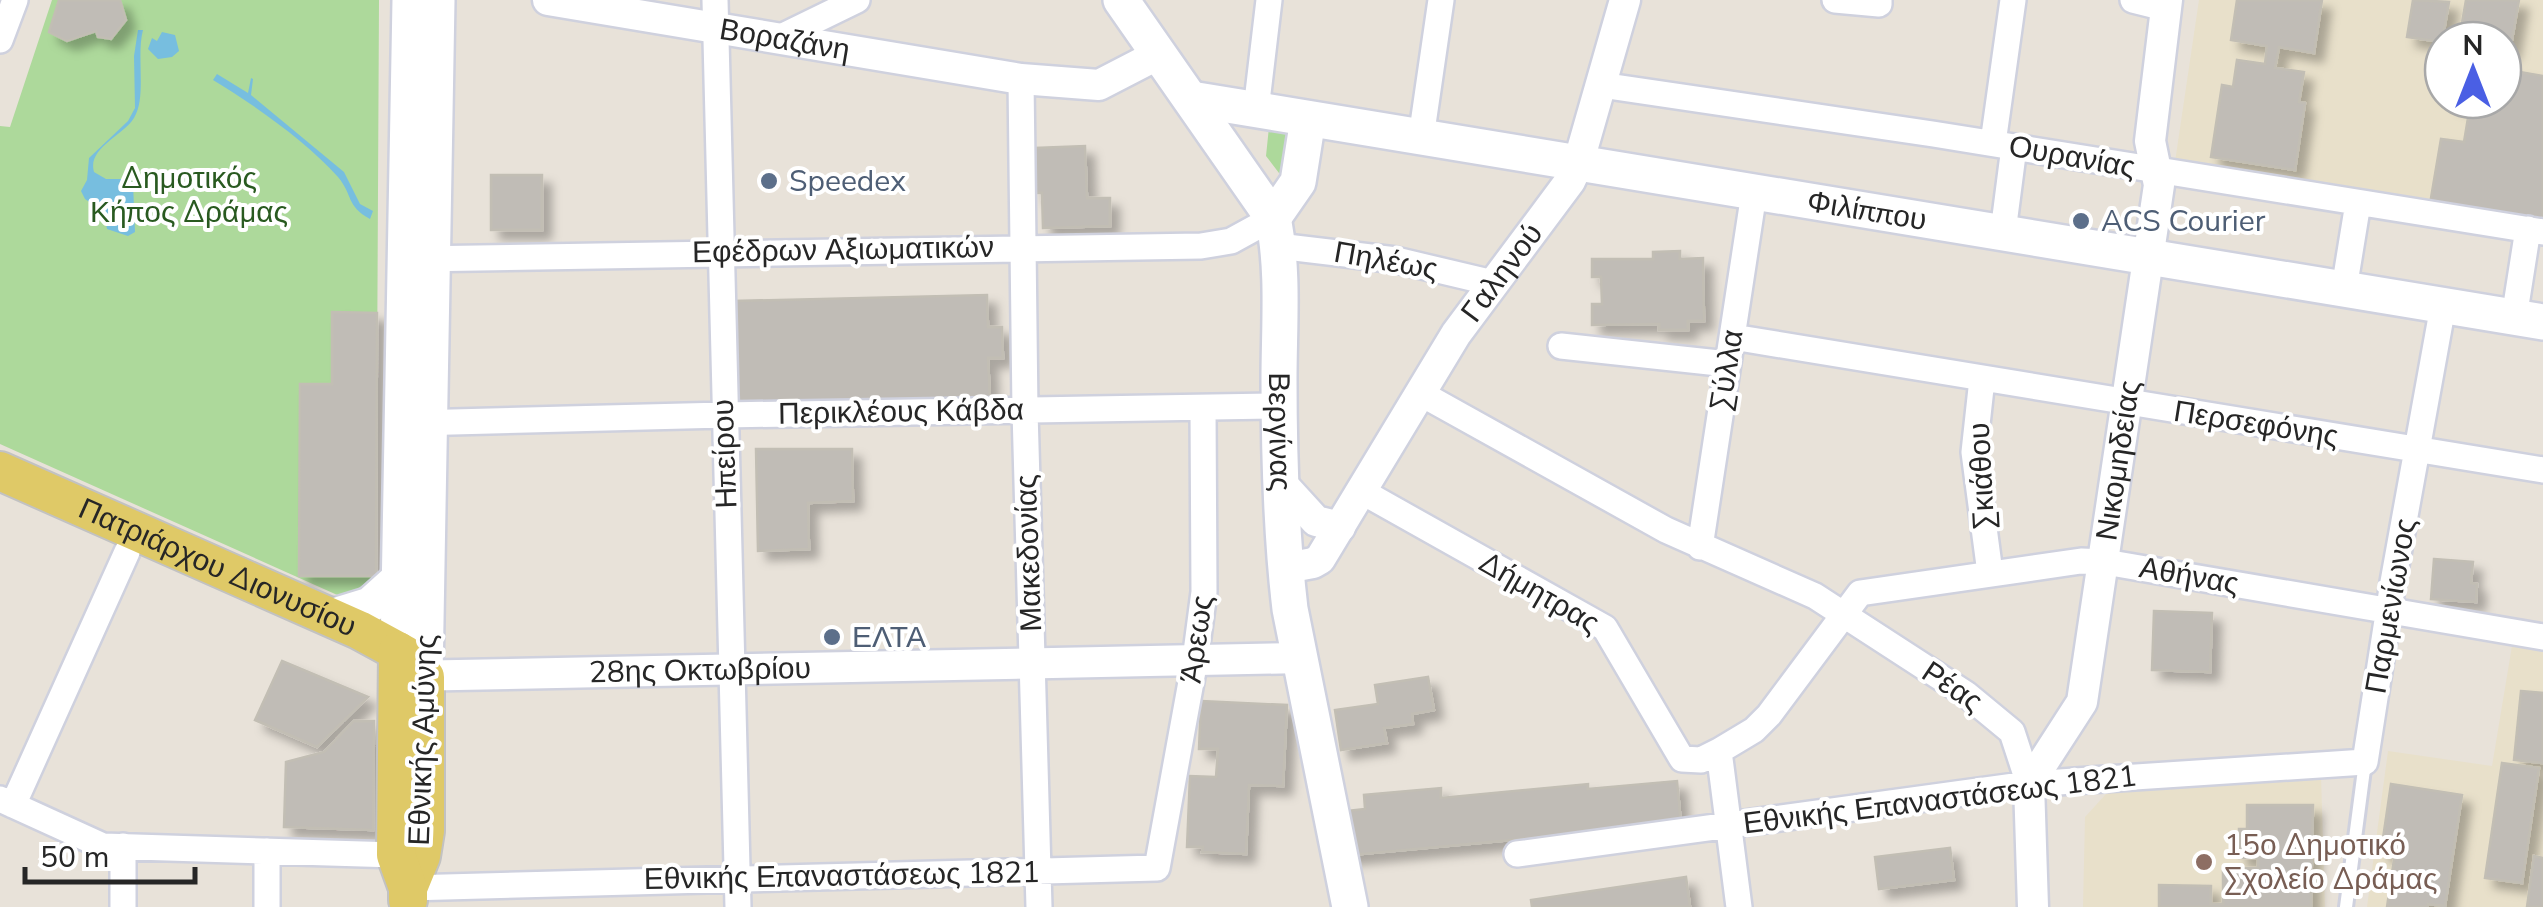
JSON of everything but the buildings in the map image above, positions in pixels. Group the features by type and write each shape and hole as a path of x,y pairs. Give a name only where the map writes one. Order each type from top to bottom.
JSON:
{"main road":[{"name":"Εθνικής Αμύνης","path":"410,0 420,259"},
{"name":"Εθνικής Αμύνης","path":"407,668 420,259 437,0"},
{"path":"1121,0 1191,99 1276,232"},
{"name":"Φιλίππου","path":"1191,99 2528,320"},
{"path":"1276,232 1298,182 1308,119"},
{"name":"Βεργίνας","path":"1276,232 1279,406 1290,609 1350,907"},
{"name":"Εθνικής Αμύνης","path":"404,883 422,856 424,831 400,578 417,423"},
{"name":"Πατριάρχου Διονυσίου","path":"0,471 330,618 407,668"},
{"name":"Πατριάρχου Διονυσίου","path":"0,497 407,668"},
{"path":"330,618 370,605 400,578"}],"street":[{"name":"Βοραζάνη","path":"548,0 715,14 779,38 1021,78 1099,85 1159,54"},
{"path":"779,38 858,0"},
{"path":"1256,110 1269,0"},
{"path":"1421,138 1440,0"},
{"name":"Γαληνού","path":"1286,568 1320,559 1456,334 1570,180 1625,0"},
{"path":"1835,0 1879,2"},
{"path":"2002,232 2012,0"},
{"path":"2132,0 2166,4"},
{"path":"0,40 10,2"},
{"name":"Νικομηδείας","path":"2029,784 2082,702 2160,186 2150,141 2166,4"},
{"name":"Ηπείρου","path":"715,14 738,907"},
{"name":"Μακεδονίας","path":"1021,78 1025,410 1039,907"},
{"name":"Ουρανίας","path":"1601,85 2536,230"},
{"name":"Σύλλα","path":"1700,547 1754,193"},
{"path":"2344,290 2358,203"},
{"path":"2528,320 2536,230"},
{"name":"Εφέδρων Αξιωματικών","path":"420,259 1216,245 1276,232"},
{"name":"Πηλέως","path":"1276,232 1492,283"},
{"name":"Παρμενίωνος","path":"2366,762 2388,611 2444,306"},
{"name":"Περσεφόνης","path":"1732,337 2543,470"},
{"path":"1561,346 1728,364"},
{"name":"Σκιάθου","path":"1982,380 1974,452 1990,574"},
{"path":"1420,393 1700,547 1767,572 1844,614"},
{"name":"Περικλέους Κάβδα","path":"417,423 1279,406"},
{"name":"Άρεως","path":"1157,868 1195,660 1205,574 1202,408"},
{"path":"1283,485 1316,521 1340,526"},
{"name":"Δήμητρας","path":"1361,491 1604,628 1682,759 1701,760 1718,751"},
{"path":"6,802 127,552"},
{"name":"Αθήνας","path":"1718,751 1754,730 1770,715 1860,594 2081,561 2543,637"},
{"name":"Ρέας","path":"1844,614 2006,724 2016,738 2029,784"},
{"name":"28ης Οκτωβρίου","path":"407,668 731,670 1301,658"},
{"path":"1718,751 1739,907"},
{"name":"Εθνικής Επαναστάσεως 1821","path":"1517,854 2029,784 2366,762"},
{"path":"2029,784 2033,907"},
{"name":"Εθνικής Επαναστάσεως 1821","path":"6,802 103,846 267,851 404,883 1157,868"},
{"path":"123,846 123,907"},
{"path":"267,851 267,907"}],"lane":[{"name":"Παρμενίωνος","path":"2346,907 2366,762"}],"shaded area":[{"path":"2199,0 2543,0 2543,222 2175,162"},
{"path":"2512,646 2543,652 2543,907 2367,907 2388,751 2492,766"},
{"name":"15ο Δημοτικό Σχολείο Δράμας","path":"2321,776 2325,907 2083,907 2085,817 2117,782"}],"green space":[{"name":"Δημοτικός Κήπος Δράμας","path":"52,0 379,0 376,576 344,598 0,444 0,126 10,127"},
{"path":"1269,127 1297,131 1291,175 1279,173 1266,156"}],"water":[{"path":"138,30 143,30 138,109 129,125 101,149 93,164 94,172 106,179 128,179 133,183 135,232 128,236 107,229 104,212 85,199 81,191 87,180 89,158 128,121 135,108"},
{"path":"162,32 175,35 179,51 172,57 158,59 148,49 152,38 157,41"},
{"path":"217,74 248,93 253,79 251,95 344,172 360,204 373,211 370,219 353,205 343,183 311,150 213,80"}],"place":[{"name":"Speedex","path":"769,181"},
{"name":"ACS Courier","path":"2081,221"},
{"name":"ΕΛΤΑ","path":"832,637"},
{"name":"15ο Δημοτικό Σχολείο Δράμας","path":"2204,862"}]}
